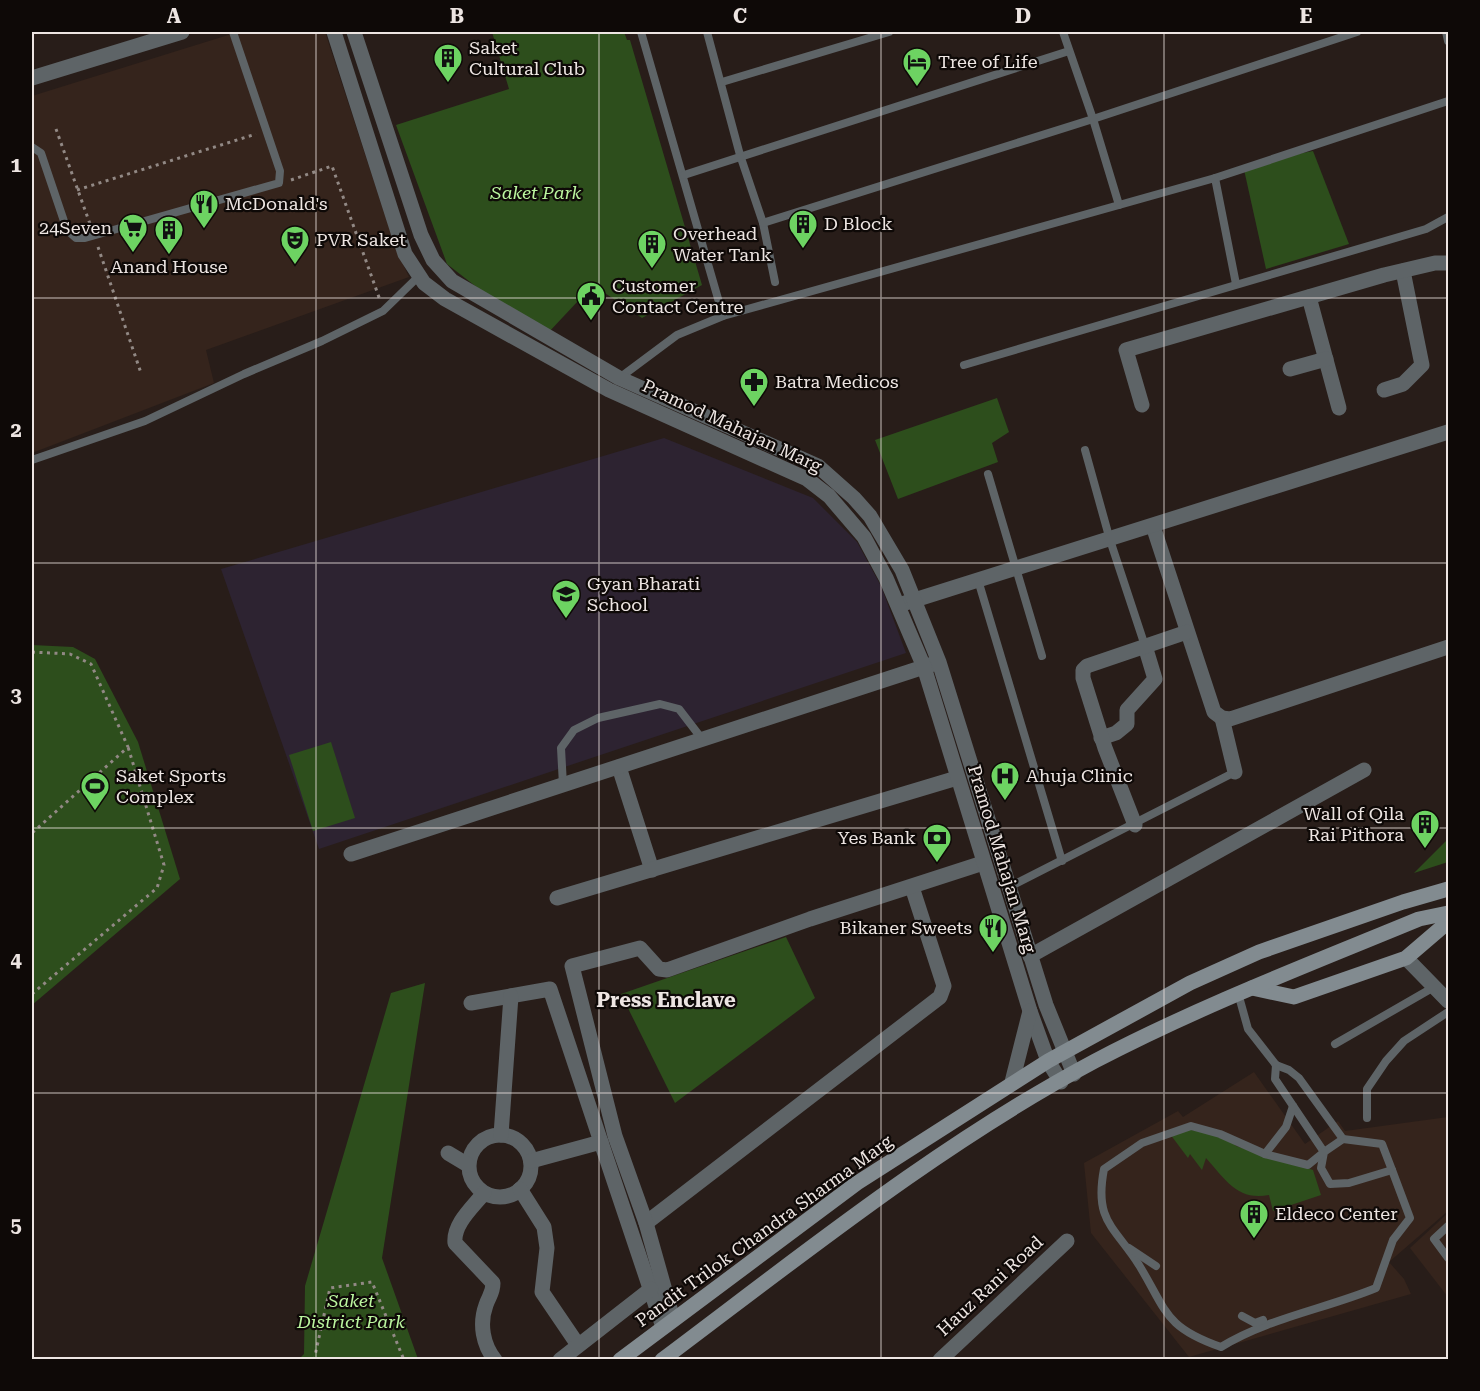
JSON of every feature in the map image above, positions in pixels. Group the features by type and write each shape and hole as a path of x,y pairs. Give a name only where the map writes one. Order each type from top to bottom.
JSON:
{"main road":[{"name":"Pandit Trilok Chandra Sharma Marg","path":"620,1359 857,1183 1048,1061 1065,1054 1190,983 1259,952 1403,902 1449,889"},
{"path":"662,1359 825,1237 936,1159 1067,1078 1184,1016 1419,920 1449,913"},
{"path":"1245,991 1294,997 1406,958 1449,922"}],"street":[{"path":"32,78 182,32"},
{"name":"Pramod Mahajan Marg","path":"334,32 405,254 418,277 445,299 807,479 847,516 864,537 886,578 924,667 983,864 1048,1061 1067,1078"},
{"name":"Pramod Mahajan Marg","path":"354,32 421,235 438,266 463,289 614,384 818,466 854,498 870,516 902,570 939,662 1030,956 1065,1054 1067,1078"},
{"path":"1142,405 1126,350 1403,271 1435,263 1449,263"},
{"path":"1384,390 1403,384 1422,365 1403,271"},
{"path":"1309,297 1340,408"},
{"path":"1290,369 1326,359"},
{"path":"897,606 1449,432"},
{"path":"1153,526 1214,712 1222,718 1230,720 1449,648"},
{"path":"886,578 902,570"},
{"path":"1135,825 1101,738 1083,678 1083,670 1087,666 1188,632"},
{"path":"1101,738 1116,734 1127,724 1127,710 1155,679 1145,646"},
{"path":"351,854 939,662"},
{"path":"1222,718 1235,772"},
{"path":"619,766 652,870"},
{"path":"1030,956 1364,770"},
{"path":"557,898 957,778"},
{"path":"668,1323 646,1223 615,1136 572,966 640,948 659,969 667,970 810,919 983,864"},
{"path":"646,1223 940,997 944,986 912,887"},
{"path":"1406,958 1449,1001"},
{"path":"471,1003 549,989 651,1289 668,1323"},
{"path":"501,1135 511,996"},
{"path":"1012,1082 1030,1011"},
{"path":"501,1135 522,1143 531,1161 527,1182 520,1190 501,1197 484,1192 474,1185 468,1165 476,1146 483,1139 501,1135"},
{"path":"531,1161 601,1142"},
{"path":"448,1153 468,1165"},
{"path":"520,1190 544,1227 547,1248 542,1292 578,1345"},
{"path":"484,1192 458,1226 454,1236 455,1243 493,1283 493,1292 481,1322 489,1352 495,1359"},
{"name":"Hauz Rani Road","path":"940,1359 1067,1241"},
{"path":"560,1359 651,1289"}],"lane":[{"path":"32,147 41,153 67,230 76,238 94,236 279,183 280,171 233,32"},
{"path":"641,32 723,316"},
{"path":"707,32 740,155 763,223 775,282"},
{"path":"722,82 889,32"},
{"path":"1063,32 1094,119 1119,206"},
{"path":"763,223 1094,119 1357,32"},
{"path":"1446,32 1449,41"},
{"path":"684,175 740,155 1069,51"},
{"path":"614,384 677,335 723,316 1215,178 1449,101"},
{"path":"1215,178 1236,284"},
{"path":"964,365 1426,229 1449,217"},
{"path":"32,460 145,421 383,310 418,277"},
{"path":"1085,450 1110,540 1145,646"},
{"path":"988,474 1042,656"},
{"path":"978,580 1062,861"},
{"path":"563,785 561,748 574,730 598,718 660,704 680,709 702,740"},
{"path":"1009,887 1135,825 1235,772"},
{"path":"1335,1044 1434,987"},
{"path":"1245,991 1248,1029 1276,1065 1289,1070 1299,1078 1343,1139"},
{"path":"1367,1118 1366,1089 1386,1061 1404,1041 1449,1012"},
{"path":"1276,1065 1275,1079 1324,1152 1321,1168 1330,1184 1349,1184 1392,1170"},
{"path":"1265,1154 1286,1127 1293,1106"},
{"path":"1191,1126 1220,1134 1265,1154 1308,1165 1343,1139 1382,1144 1410,1218 1393,1240 1383,1261 1376,1287 1339,1303 1247,1330 1221,1347 1191,1337 1161,1309 1138,1264 1111,1229 1099,1195 1104,1169 1142,1143 1191,1126"},
{"path":"1449,1226 1434,1239 1449,1258"},
{"path":"1123,1245 1156,1266"},
{"path":"1242,1317 1255,1323 1272,1317 1305,1313"}],"path":[{"path":"56,129 141,373"},
{"path":"78,190 267,131"},
{"path":"279,183 332,166 383,310"},
{"path":"32,652 70,654 91,664 128,747 164,865 157,888 32,994"},
{"path":"32,833 128,747"},
{"path":"314,1359 330,1288 372,1282 404,1359"}],"shaded area":[{"path":"238,32 325,32 397,252 409,277 206,350 214,383 32,453 32,96"},
{"name":"Gyan Bharati School","path":"664,438 813,498 857,542 881,586 906,653 319,849 221,569"},
{"path":"1254,1072 1305,1144 1338,1121 1345,1131 1448,1117 1448,1211 1389,1262 1404,1279 1411,1294 1189,1357 1091,1233 1084,1163 1178,1111 1183,1117"},
{"path":"1448,1213 1448,1297 1410,1248"}],"green space":[{"name":"Saket Park","path":"492,32 624,32 627,40 630,40 702,285 642,318 593,285 548,333 497,303 447,264 396,125 509,89"},
{"path":"1313,151 1349,244 1266,269 1243,165"},
{"path":"997,398 1009,432 992,443 998,462 898,499 875,440"},
{"name":"Saket Sports Complex","path":"32,645 73,647 95,659 138,742 180,879 32,1005"},
{"path":"331,742 355,818 313,831 289,755"},
{"path":"1448,839 1448,862 1414,873"},
{"path":"786,937 815,998 675,1103 621,994"},
{"name":"Saket District Park","path":"425,983 382,1258 418,1359 299,1359 304,1354 305,1286 391,993"},
{"path":"1182,1129 1225,1134 1236,1146 1313,1170 1321,1195 1273,1211 1269,1195 1248,1195 1240,1192 1226,1181 1206,1158 1202,1170 1190,1154 1188,1158 1170,1134"}],"place":[{"name":"Saket Cultural Club","path":"448,84"},
{"name":"Tree of Life","path":"917,88"},
{"name":"McDonald's","path":"204,230"},
{"name":"D Block","path":"803,250"},
{"name":"24Seven","path":"133,254"},
{"name":"Anand House","path":"169,256"},
{"name":"PVR Saket","path":"295,266"},
{"name":"Overhead Water Tank","path":"652,270"},
{"name":"Customer Contact Centre","path":"591,322"},
{"name":"Batra Medicos","path":"754,408"},
{"name":"Gyan Bharati School","path":"566,620"},
{"name":"Ahuja Clinic","path":"1005,802"},
{"name":"Saket Sports Complex","path":"95,812"},
{"name":"Wall of Qila Rai Pithora","path":"1425,850"},
{"name":"Yes Bank","path":"937,864"},
{"name":"Bikaner Sweets","path":"993,954"},
{"name":"Eldeco Center","path":"1254,1240"}],"district":[{"name":"Press Enclave","path":"666,1000"}]}
